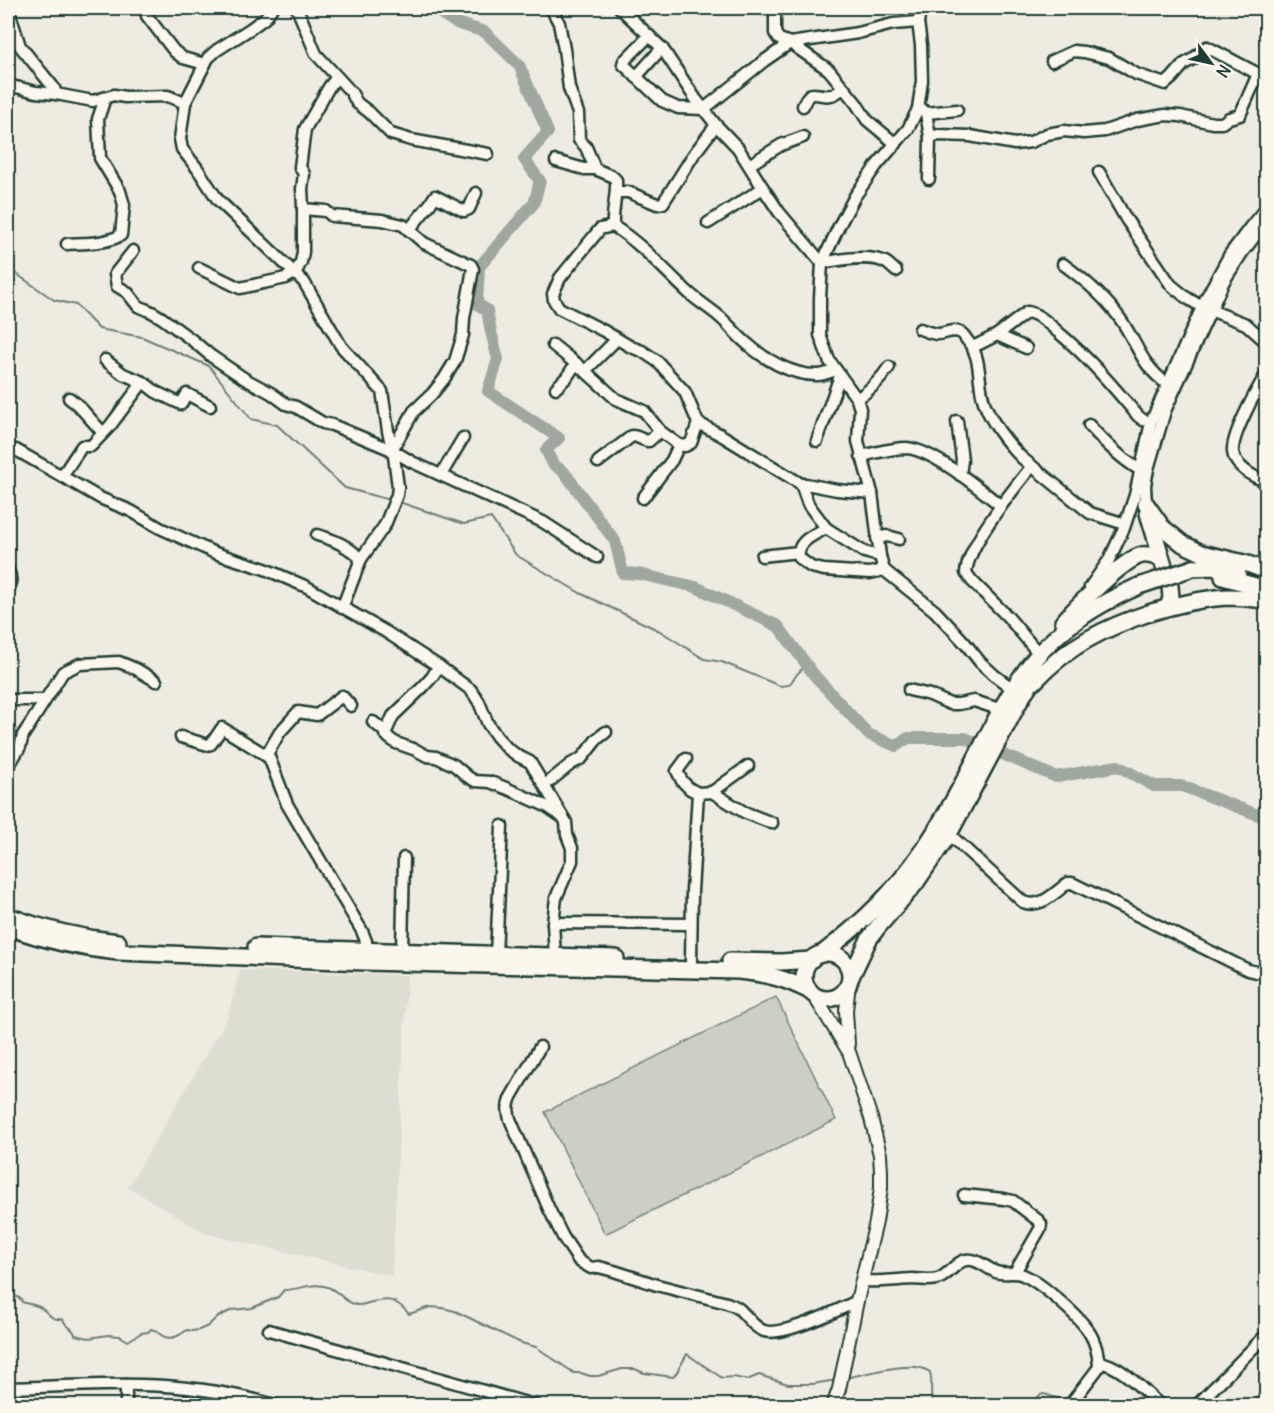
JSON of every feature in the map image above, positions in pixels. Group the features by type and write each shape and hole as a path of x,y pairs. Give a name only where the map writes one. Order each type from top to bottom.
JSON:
{"highway":[{"path":"1146,504 1171,592 1168,608"},
{"path":"1146,504 1162,527 1183,544 1202,553 1248,564 1266,571"},
{"path":"1055,638 1063,622 1102,584 1131,561 1142,555 1161,558"},
{"path":"8,916 66,933 121,942 366,957 760,973 778,977 827,999 836,997 844,991 869,939 915,884 949,834 994,735 1015,696 1039,654 1055,638 1070,625 1106,602 1205,567 1221,568 1266,580"},
{"path":"1195,572 1266,589"},
{"path":"994,735 1002,710 1055,650 1094,618 1141,590"},
{"path":"1015,696 1072,649 1107,628 1168,608 1202,600 1232,597 1266,600"},
{"path":"812,993 807,986 805,972 817,957 866,919 899,884 983,758"},
{"path":"8,927 57,942 97,950 141,954 366,957 402,951 781,962 832,954 840,957 849,969 849,981"}],"main road":[{"path":"833,1406 839,1389 876,1222 881,1188 879,1149 849,1052 846,1023 849,981"},
{"path":"812,993 849,1052"}],"street":[{"path":"8,8 20,46 54,88 56,94"},
{"path":"150,8 147,16 174,51 183,58 205,64"},
{"path":"272,8 265,18 216,50 208,58 185,103 180,139 182,149 218,200 296,272 341,346 382,392 398,487 397,495 385,525 361,559 342,608"},
{"path":"297,8 316,54 351,92 357,103 392,134 411,140 488,153"},
{"path":"551,8 559,23 569,88 578,113 579,140 586,147 595,169"},
{"path":"620,8 662,48 704,110 738,148 779,212 822,263"},
{"path":"775,8 775,33 778,39 790,43 829,70 867,120 896,144"},
{"path":"921,8 918,22 921,45 922,111 930,137 928,179"},
{"path":"649,36 623,64 662,101 678,108 704,110 790,43 858,33 893,24 918,22"},
{"path":"930,137 970,136 1015,144 1031,142 1064,131 1084,133 1105,131 1137,120 1165,115 1221,123 1240,115 1262,76 1207,47 1193,60 1184,64 1165,84 1136,74 1109,58 1084,52 1074,51 1052,61"},
{"path":"636,77 662,48"},
{"path":"199,268 240,288 286,278 296,272 303,252 302,189 304,174 300,166 305,129 336,77"},
{"path":"8,85 93,101 114,95 168,96 185,103"},
{"path":"803,106 811,94 832,95 843,88"},
{"path":"67,244 114,239 121,236 124,206 120,191 100,159 98,119 105,98"},
{"path":"922,111 957,110"},
{"path":"922,111 877,165 855,196 822,263 820,335 830,360 857,399 860,409 858,441 872,494 877,538 884,570 934,611 980,662 1015,696"},
{"path":"617,192 628,192 657,204 663,203 694,154 716,125"},
{"path":"749,165 781,145 803,137"},
{"path":"556,162 584,169 595,169 616,180 613,226"},
{"path":"1099,172 1126,219 1172,285 1186,298 1206,309 1246,324 1266,341"},
{"path":"708,223 763,189"},
{"path":"409,230 435,196 464,211 469,209 476,193"},
{"path":"1146,504 1145,484 1160,424 1206,309 1230,254 1266,208"},
{"path":"303,209 326,211 332,216 382,219 403,225 424,243 471,265 473,274 455,361 432,394 414,411 392,450"},
{"path":"1071,614 1109,560 1125,524 1135,495 1151,422 1167,384 1206,309 1233,266 1266,222"},
{"path":"838,373 805,374 789,369 760,354 689,293 643,249 613,226 600,229 591,238 560,278 553,294 559,308 657,361 685,392 698,423 801,484 872,494"},
{"path":"133,251 115,274 117,286 127,292 138,306 167,322 245,378 286,404 296,407 323,423 332,424 392,450 468,489 543,522 597,557"},
{"path":"822,263 873,259 882,260 896,271"},
{"path":"1064,264 1084,280 1111,308 1146,364 1167,384"},
{"path":"973,347 997,335 1027,312 1034,313 1087,357 1138,416 1151,422"},
{"path":"921,329 937,334 954,331 961,333 973,347 978,360 985,405 1014,450 1090,513 1125,524"},
{"path":"997,335 1026,348"},
{"path":"585,371 617,339"},
{"path":"553,345 616,399 644,411 660,431 684,444 691,443 698,423"},
{"path":"105,360 123,374 143,382 156,392 181,404 187,394 210,406"},
{"path":"556,388 576,363"},
{"path":"857,399 873,387 889,367"},
{"path":"817,441 838,373"},
{"path":"1266,375 1248,405 1233,452 1242,468 1257,479 1266,481"},
{"path":"62,476 82,446 91,446 115,420 143,382"},
{"path":"69,398 103,433"},
{"path":"957,421 962,460 960,475"},
{"path":"1089,425 1122,458 1140,470"},
{"path":"598,462 632,436 649,441 660,431"},
{"path":"441,475 463,438"},
{"path":"643,498 684,444"},
{"path":"861,456 905,448 918,450 960,475 1001,506"},
{"path":"8,452 16,450 100,498 215,553 289,579 379,628 439,666 471,690 497,737 513,752 530,762 566,822 567,835 572,849 572,861 556,898 553,923 555,956"},
{"path":"1032,466 980,538 966,564 966,573 1039,654"},
{"path":"801,484 808,504 826,528 864,552 880,556"},
{"path":"826,528 799,546 799,558 812,567 859,573 884,570"},
{"path":"317,535 331,538 344,545 361,559"},
{"path":"877,538 886,536 899,539"},
{"path":"762,556 798,552"},
{"path":"8,570 10,575 8,591"},
{"path":"8,767 20,747 23,735 63,672 80,664 119,662 156,681"},
{"path":"385,734 393,716 432,677 439,666"},
{"path":"909,690 930,695 950,704 974,701 1002,710"},
{"path":"266,756 280,732 298,712 317,715 342,696 351,706"},
{"path":"8,700 45,700"},
{"path":"373,722 396,743 454,765 475,781 490,782 507,788 548,807 564,818"},
{"path":"181,737 208,745 222,728 268,758 287,804 362,931 366,941 366,957"},
{"path":"545,785 582,758 597,739 606,732"},
{"path":"686,759 676,771 681,781 698,793 712,792 748,766"},
{"path":"712,792 744,812 772,823"},
{"path":"690,960 698,793"},
{"path":"496,955 502,826"},
{"path":"949,834 1023,902 1042,903 1068,883 1072,883 1248,970 1266,974"},
{"path":"402,951 404,858"},
{"path":"553,923 690,924"},
{"path":"540,1047 510,1097 508,1110 549,1209 563,1237 579,1261 591,1268 614,1270 657,1285 738,1307 764,1331 779,1332 824,1317 857,1301"},
{"path":"964,1194 1013,1201 1041,1224 1015,1272"},
{"path":"862,1281 938,1279 960,1262 969,1260 974,1260 1003,1274 1015,1272 1027,1276 1077,1317 1089,1332 1099,1362 1097,1372 1069,1406"},
{"path":"269,1330 504,1401 537,1406"},
{"path":"1196,1406 1266,1335"},
{"path":"1099,1362 1109,1363 1124,1373 1161,1406"},
{"path":"126,1385 126,1406"},
{"path":"8,1388 167,1386 213,1391 243,1401 278,1406"}],"shaded area":[{"path":"240,970 407,975 392,1276 207,1234 128,1187 227,1019"},
{"path":"776,997 836,1120 605,1234 545,1112"}],"waterway":[{"path":"432,8 456,23 485,32 519,65 548,132 524,159 540,181 534,203 479,267 477,304 487,310 498,359 488,391 559,438 546,450 553,464 564,472 615,541 623,573 639,574 696,587 778,626 815,676 868,734 896,746 908,738 965,738 1056,777 1118,766 1154,786 1182,786 1266,818"},
{"path":"8,268 54,300 76,305 99,329 142,337 209,366 251,419 277,425 345,488 390,500"},
{"path":"399,502 464,524 491,518 516,555 580,593 660,631 704,659 722,662 780,686 789,685 807,665"},
{"path":"8,1292 21,1299 22,1302 41,1308 51,1317 63,1319 75,1335 89,1338 120,1336 128,1341 151,1329 167,1338 177,1336 187,1330 199,1330 232,1310 252,1308 278,1297 284,1290 319,1285 330,1288 357,1305 386,1300 400,1305 409,1314 430,1307 455,1311 521,1343 536,1347 574,1373 590,1376 622,1369 635,1369 644,1373 673,1377 687,1354 722,1378 734,1377 747,1380 759,1375 788,1384 812,1384 837,1380"},
{"path":"845,1378 894,1368 922,1368 930,1372 933,1406"},
{"path":"1249,1406 1255,1403 1261,1390 1266,1387"},
{"path":"1030,1406 1040,1395 1044,1394 1060,1399 1070,1398"},
{"path":"1081,1398 1096,1398 1110,1406"}]}
